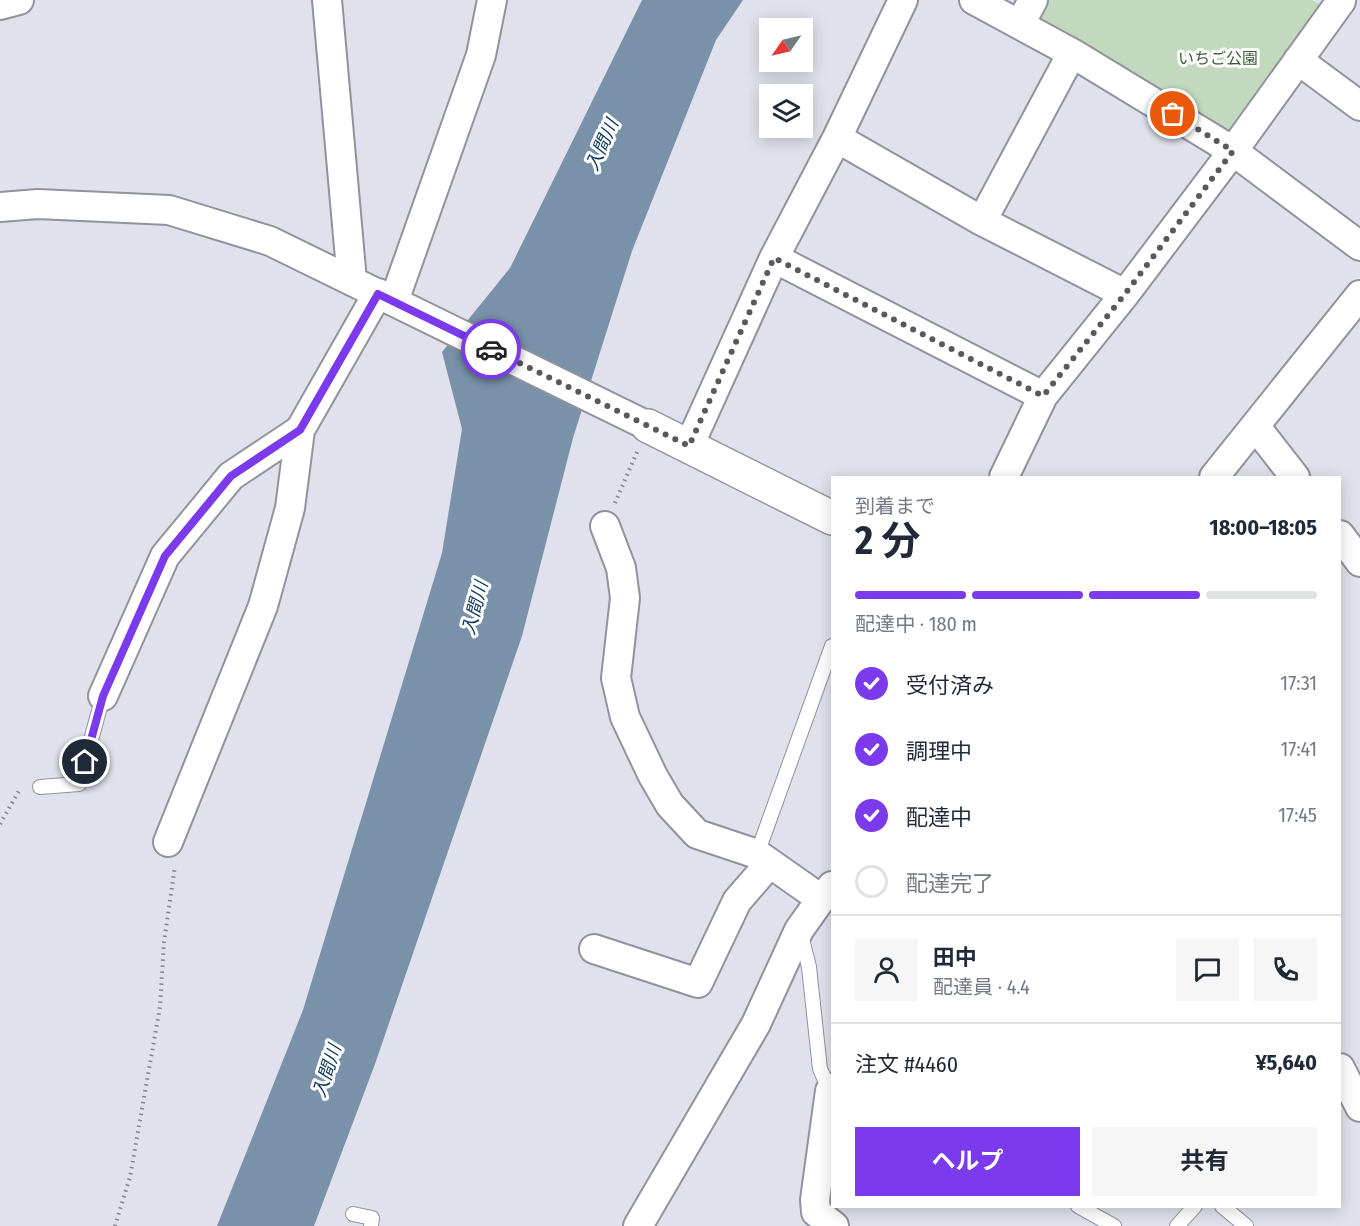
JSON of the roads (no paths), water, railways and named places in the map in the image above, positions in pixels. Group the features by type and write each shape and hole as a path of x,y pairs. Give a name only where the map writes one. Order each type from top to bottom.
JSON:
{"street":[{"path":"0,5 19,0"},
{"path":"327,0 352,281"},
{"path":"103,696 165,556 231,476 300,430 393,301 481,56 492,0"},
{"path":"689,446 774,258 837,138 903,0"},
{"path":"974,0 1027,12 1072,53 1233,151 1360,246"},
{"path":"1004,476 1043,396 1125,294 1233,151 1298,60 1346,4"},
{"path":"982,221 1072,53"},
{"path":"1298,60 1360,106"},
{"path":"837,138 982,221 1125,294"},
{"path":"0,207 38,204 169,210 270,241 831,517"},
{"path":"774,258 1043,396"},
{"path":"1215,476 1360,295"},
{"path":"1256,427 1294,476"},
{"path":"168,842 263,606 290,508 300,430"},
{"path":"605,526 621,568 625,598 616,678 625,717 653,776 670,805 697,834 763,858 827,892 799,930 756,1024 638,1226"},
{"path":"1341,536 1360,562"},
{"path":"594,949 699,983 737,901 763,858"},
{"path":"1341,1070 1360,1107"},
{"path":"831,1090 815,1200 816,1212 834,1226"}],"lane":[{"path":"763,858 831,649"},
{"path":"40,787 79,784 103,696"},
{"path":"799,930 809,967 820,1069 831,1090"},
{"path":"1082,1208 1114,1226"},
{"path":"1177,1226 1193,1208"},
{"path":"1224,1208 1246,1226"},
{"path":"352,1214 372,1218 371,1226"}],"water":[{"name":"入間川","path":"642,0 743,0 716,40 632,251 573,438 522,636 375,1064 314,1226 217,1226 303,1010 442,553 462,429 442,352 510,268"}],"park label":[{"name":"いちご公園","path":"1218,58"}]}
